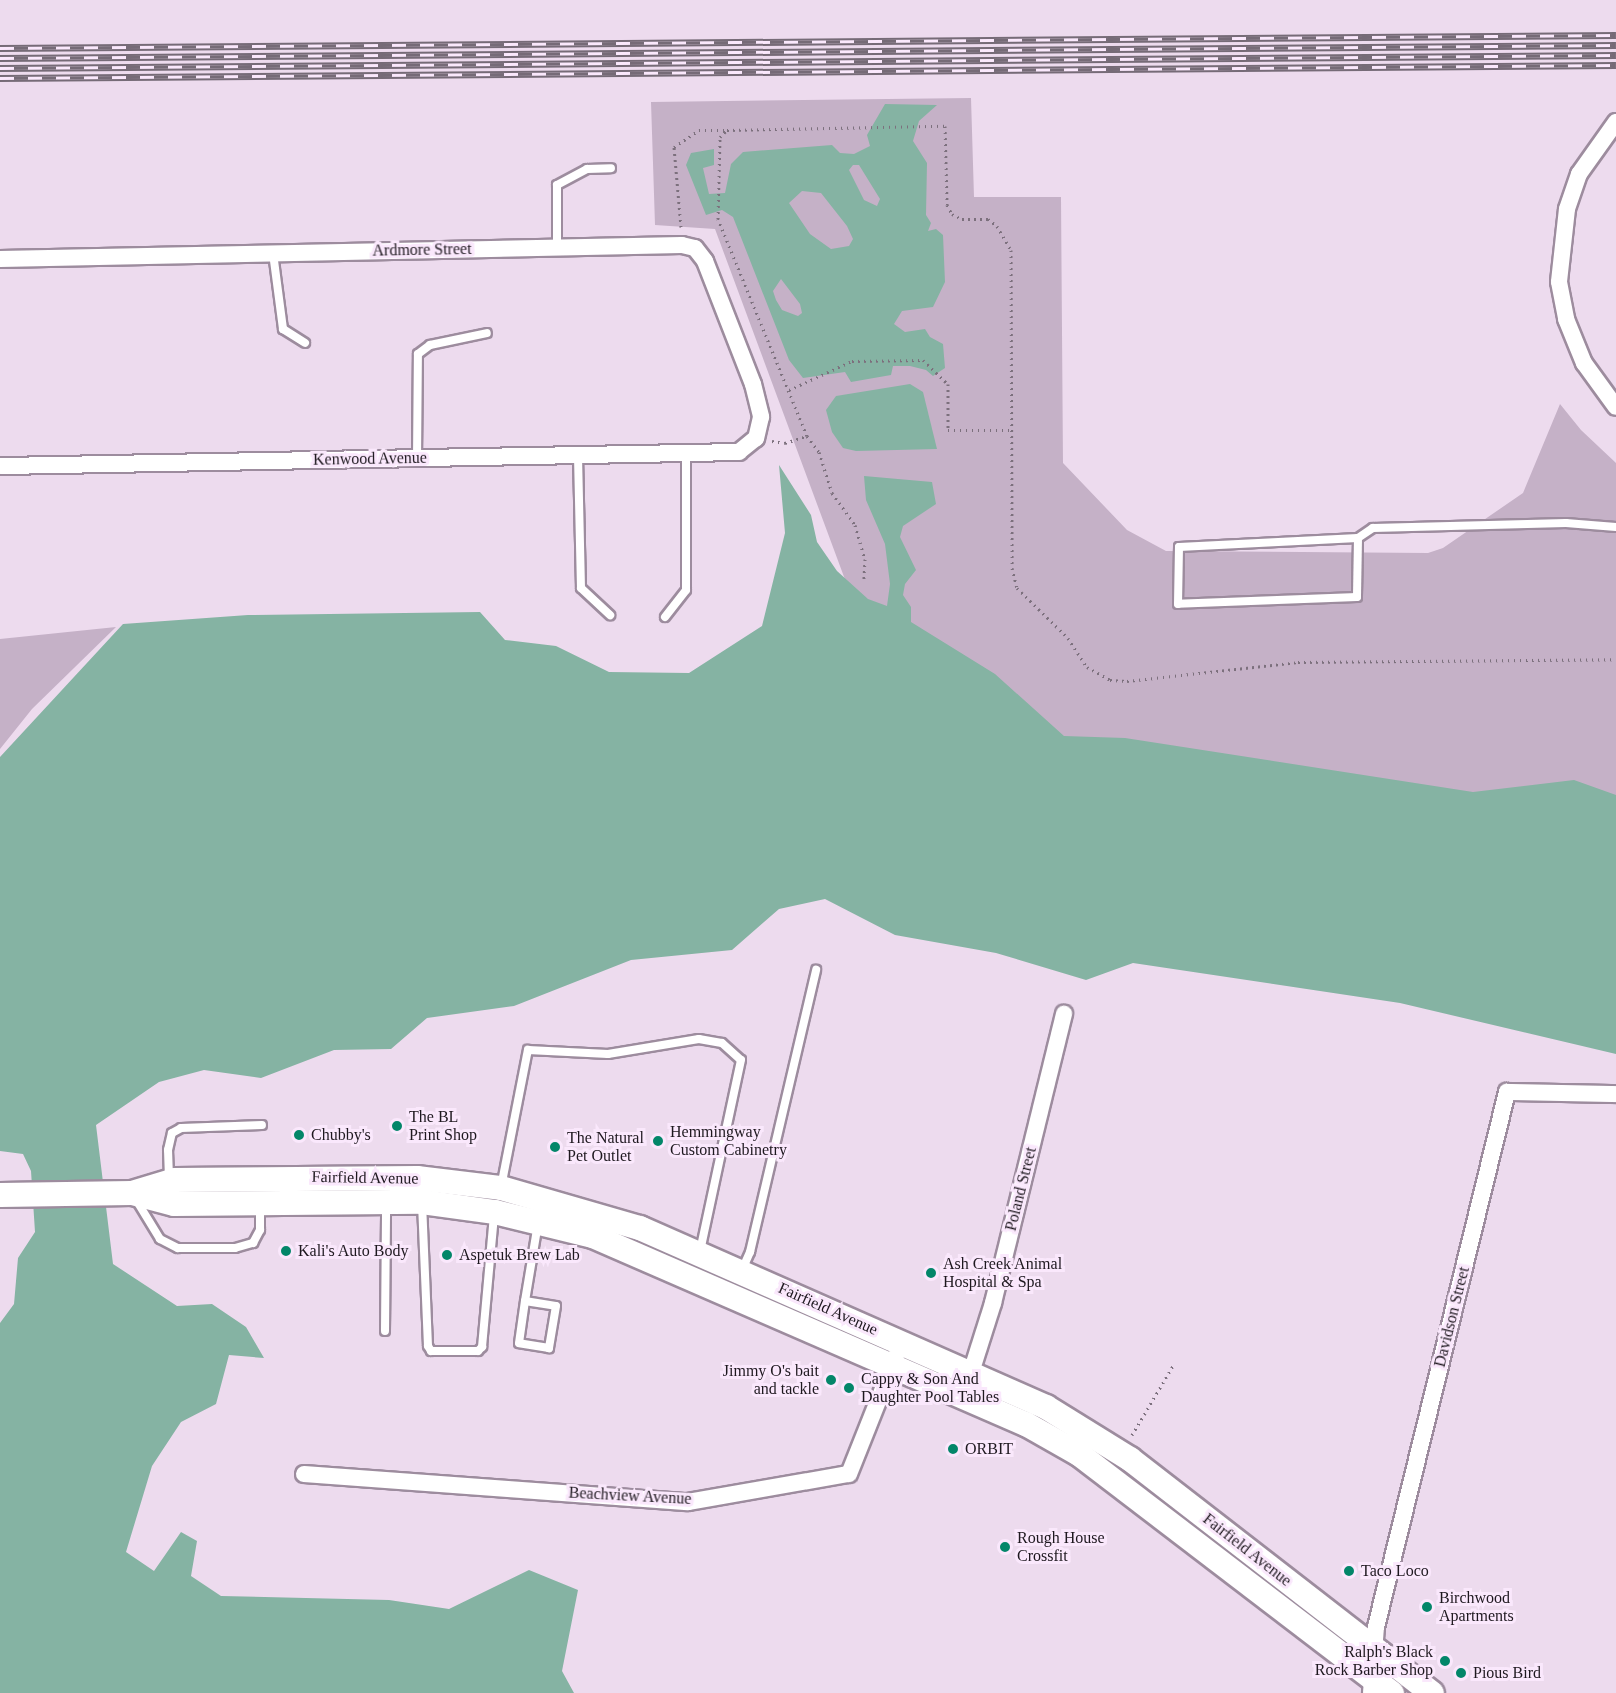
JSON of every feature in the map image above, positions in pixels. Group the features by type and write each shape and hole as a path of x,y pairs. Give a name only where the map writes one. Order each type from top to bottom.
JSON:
{"main road":[{"name":"Fairfield Avenue","path":"7,1195 125,1193 170,1182 333,1176 417,1178 501,1188 578,1207 700,1252 971,1372 1130,1448 1270,1567 1432,1693"},
{"path":"495,1212 501,1188"},
{"name":"Fairfield Avenue","path":"125,1193 174,1204 422,1202 495,1212 594,1236 732,1294 1034,1429 1114,1479 1379,1688"},
{"path":"692,1277 700,1252"},
{"path":"732,1294 741,1270"},
{"path":"1114,1479 1130,1448"},
{"path":"1254,1588 1270,1567"}],"street":[{"path":"1616,122 1579,174 1568,209 1559,282 1566,320 1584,363 1616,407"},
{"path":"682,245 695,248 705,261 753,384 761,417 756,438"},
{"name":"Ardmore Street","path":"0,259 682,245"},
{"name":"Kenwood Avenue","path":"0,466 686,454 739,452 756,438"},
{"name":"Poland Street","path":"962,1396 993,1303 1064,1014"},
{"name":"Davidson Street","path":"1376,1649 1376,1627 1507,1092 1616,1094"},
{"name":"Beachview Avenue","path":"304,1474 688,1502 849,1473 900,1341"},
{"path":"1376,1649 1379,1688"}],"lane":[{"path":"557,248 557,185 587,169 611,168"},
{"path":"273,253 283,329 305,343"},
{"path":"417,459 418,354 430,345 487,333"},
{"path":"665,617 686,590 686,454"},
{"path":"578,456 581,588 610,615"},
{"path":"1358,538 1357,597 1178,604 1179,547 1358,538 1373,528 1566,523 1616,527"},
{"path":"741,1270 750,1252 816,970"},
{"path":"501,1188 528,1050 608,1054 699,1039 722,1043 741,1060 700,1252"},
{"path":"170,1182 168,1150 172,1133 181,1128 262,1125"},
{"path":"125,1193 160,1239 178,1248 235,1248 253,1243 260,1230 260,1202"},
{"path":"386,1331 387,1201"},
{"path":"422,1202 428,1346 431,1351 478,1351 482,1347 495,1212"},
{"path":"525,1301 556,1306 549,1348 519,1343 525,1301 538,1223"}],"path":[{"path":"682,245 674,147 699,130 857,125 945,126 947,205 952,214 962,219 988,219 998,226 1011,250 1012,568 1017,588 1068,638 1087,667 1100,676 1127,681 1298,662 1616,658"},
{"path":"727,130 720,137 717,213 807,436 819,452 832,492 855,525 865,559 864,580"},
{"path":"789,390 852,361 923,360 948,384 948,430 1012,430"},
{"path":"756,438 785,443 807,436"},
{"path":"1130,1448 1174,1364"}],"shaded area":[{"path":"971,98 974,197 1061,197 1063,463 1127,530 1166,551 1428,553 1443,548 1523,493 1560,404 1581,430 1616,463 1616,913 1071,784 873,655 715,229 655,225 651,102"},
{"path":"885,104 937,105 919,121 913,141 927,163 926,215 931,223 928,231 936,229 943,235 945,282 933,307 902,311 894,324 905,332 925,329 930,337 943,344 945,368 933,376 926,370 910,366 893,366 891,375 851,382 845,372 803,378 789,360 733,217 722,210 706,215 686,165 691,153 714,149 714,165 703,168 709,194 725,193 731,164 743,152 832,145 840,153 854,154 870,146 867,135","holes":["853,165 859,165 880,199 877,206 864,200 849,170","802,191 821,193 847,226 853,239 849,246 831,249 810,234 789,203","781,279 800,304 802,313 798,316 782,310 773,291"]},
{"path":"910,384 923,392 937,449 856,451 843,448 832,432 826,410 836,396"},
{"path":"779,465 811,515 817,542 837,571 868,599 887,606 890,584 885,544 866,500 864,476 932,482 936,504 903,526 900,537 916,570 905,584 903,595 911,607 911,622 995,674 1064,736 1125,738 1473,792 1574,780 1616,795 1616,1054 1400,1003 1133,963 1086,980 996,953 895,935 825,899 779,909 732,950 631,960 514,1006 427,1018 391,1049 334,1050 261,1078 204,1070 159,1082 96,1125 113,1264 177,1306 212,1304 246,1327 264,1358 229,1355 216,1404 181,1422 152,1466 126,1552 154,1571 181,1532 197,1541 191,1576 221,1596 389,1600 449,1609 529,1570 578,1590 562,1671 574,1693 0,1693 0,1323 14,1304 18,1258 35,1232 31,1171 23,1154 0,1151 0,757 123,624 248,615 480,612 505,640 556,646 609,672 689,673 762,626 785,533"},
{"path":"116,627 32,709 0,749 0,639"}],"railway":[{"path":"0,48 1616,35"},
{"path":"0,58 1616,45"},
{"path":"0,68 1616,55"},
{"path":"0,78 1616,65"}],"place":[{"name":"The BL Print Shop","path":"397,1126"},
{"name":"Chubby's","path":"299,1135"},
{"name":"Hemmingway Custom Cabinetry","path":"658,1141"},
{"name":"The Natural Pet Outlet","path":"555,1147"},
{"name":"Kali's Auto Body","path":"286,1251"},
{"name":"Aspetuk Brew Lab","path":"447,1255"},
{"name":"Ash Creek Animal Hospital & Spa","path":"931,1273"},
{"name":"Jimmy O's bait and tackle","path":"831,1380"},
{"name":"Cappy & Son And Daughter Pool Tables","path":"849,1388"},
{"name":"ORBIT","path":"953,1449"},
{"name":"Rough House Crossfit","path":"1005,1547"},
{"name":"Taco Loco","path":"1349,1571"},
{"name":"Birchwood Apartments","path":"1427,1607"},
{"name":"Ralph's Black Rock Barber Shop","path":"1445,1661"},
{"name":"Pious Bird","path":"1461,1673"}]}
